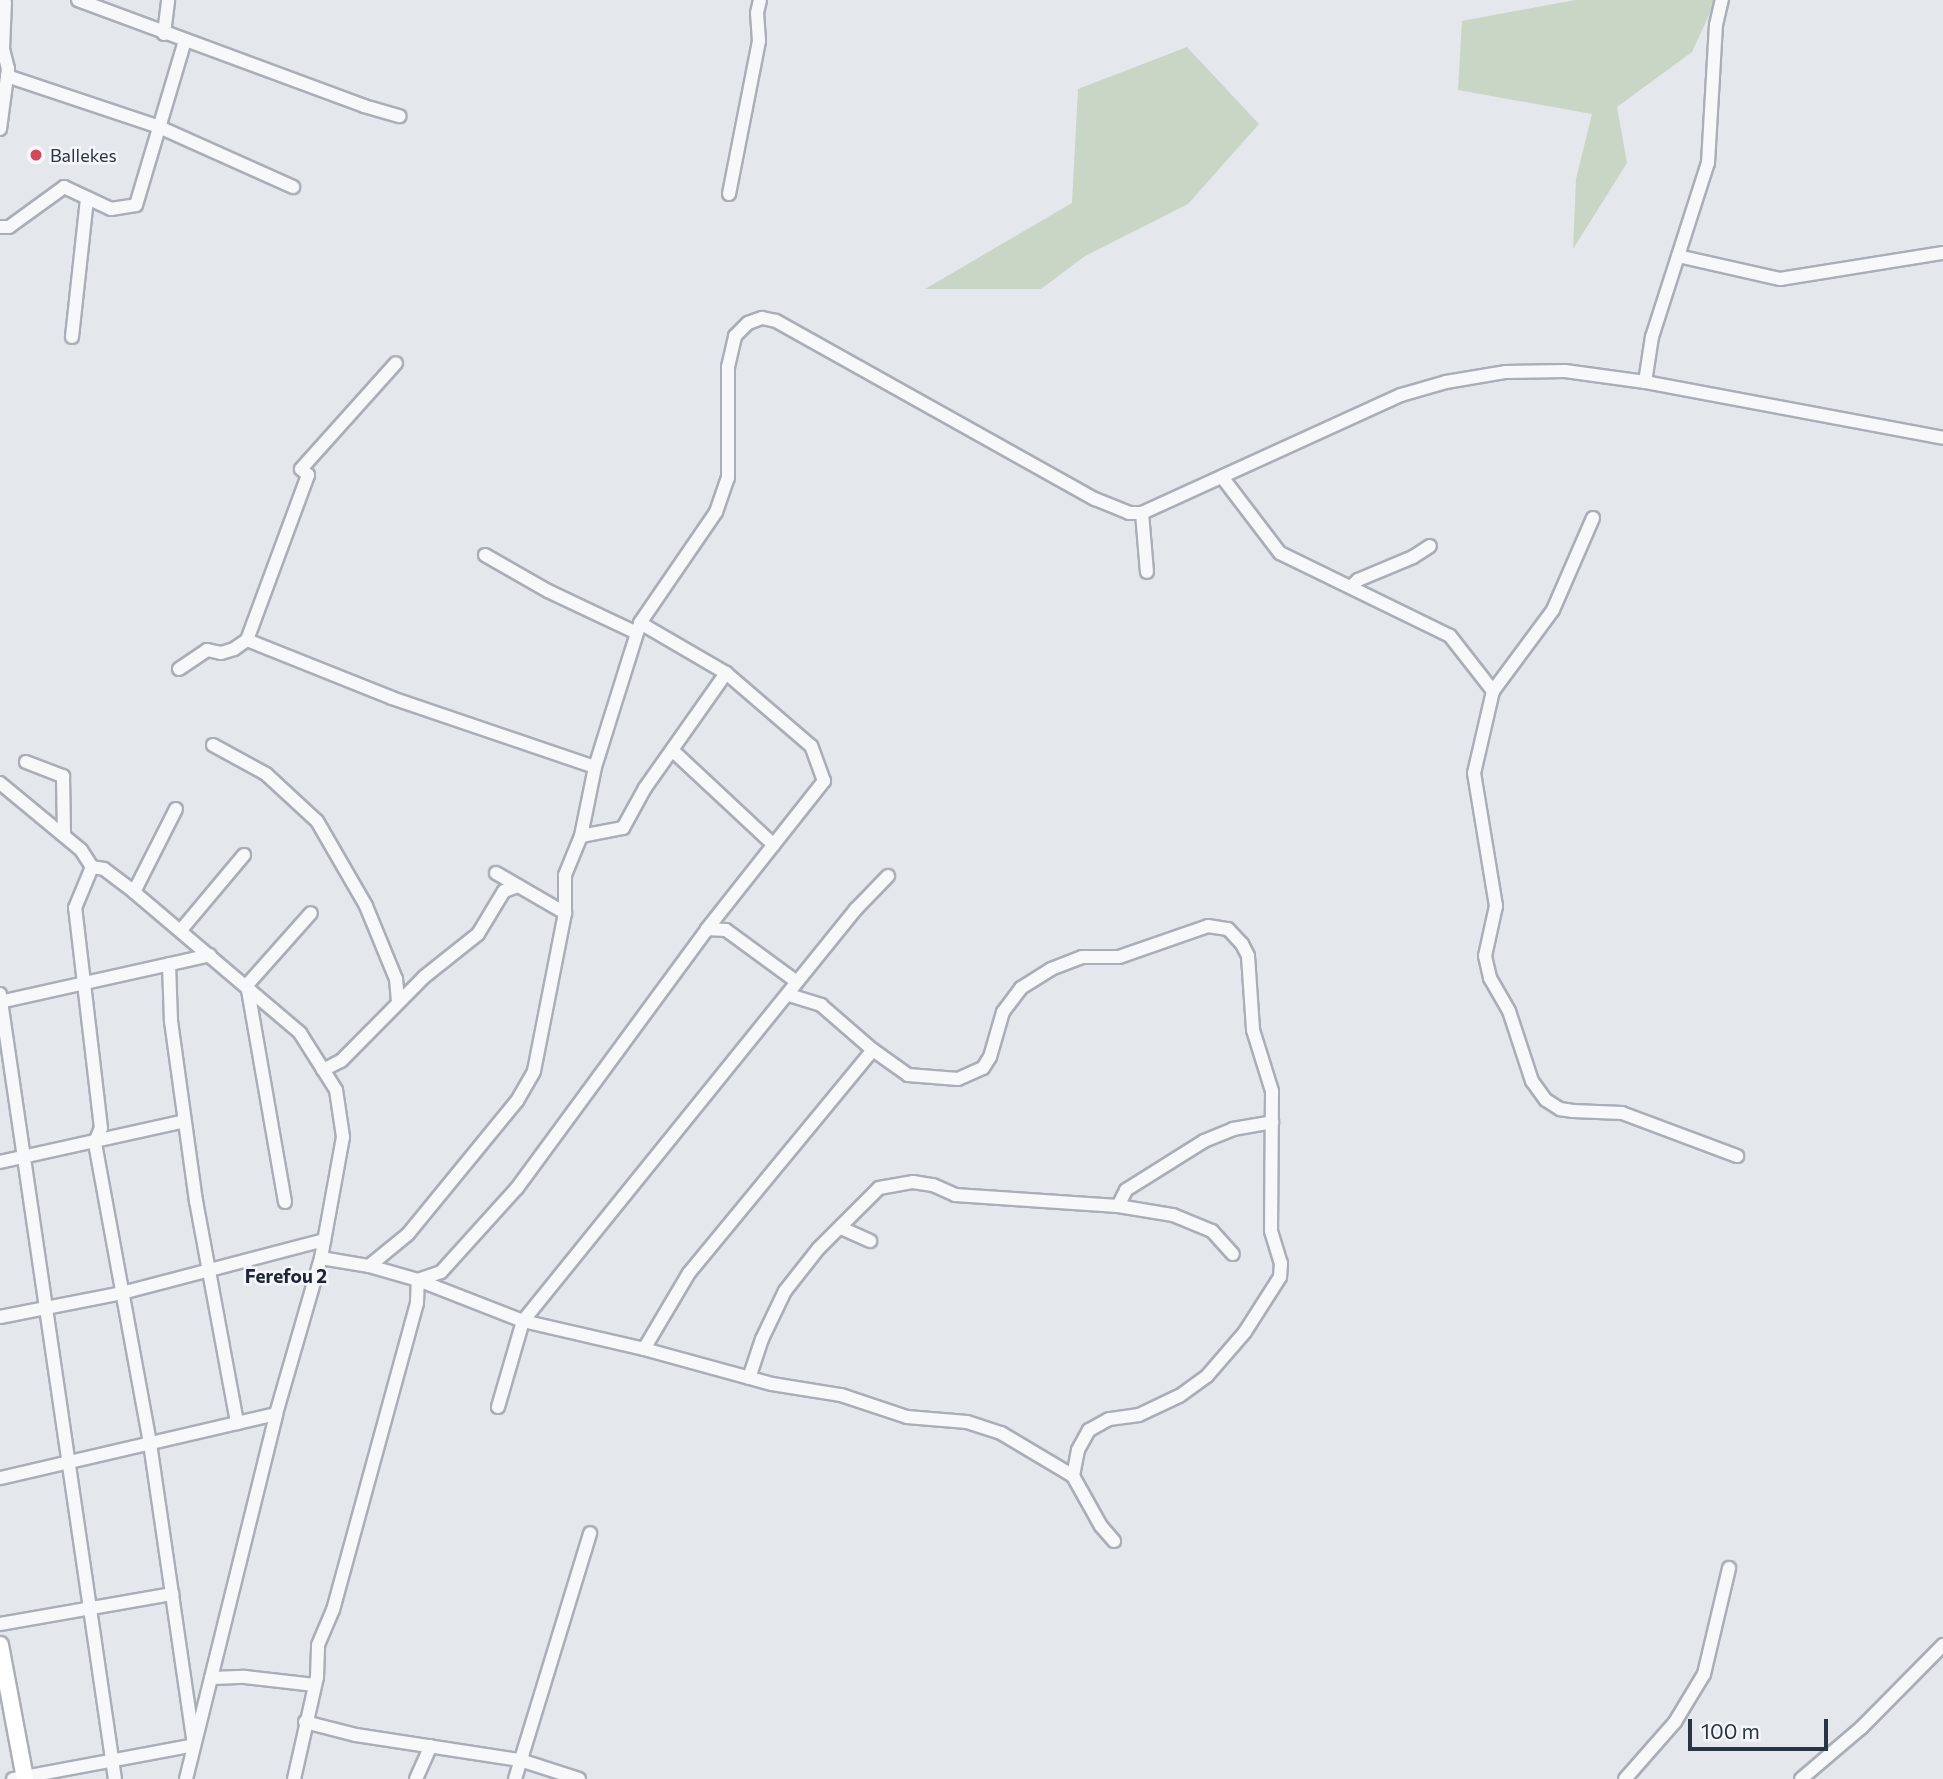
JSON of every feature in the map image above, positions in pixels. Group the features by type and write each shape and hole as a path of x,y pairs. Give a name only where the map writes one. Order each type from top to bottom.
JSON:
{"main road":[{"path":"0,1645 21,1778"}],"street":[{"path":"78,0 164,34 364,106 400,116"},
{"path":"164,34 168,0"},
{"path":"729,194 759,41 757,13 761,0"},
{"path":"1645,382 1652,337 1708,163 1716,25 1722,0"},
{"path":"0,129 7,76 4,50 6,2"},
{"path":"0,228 9,227 64,187 111,209 136,205 185,41"},
{"path":"7,76 159,127 293,187"},
{"path":"72,337 87,199"},
{"path":"1678,256 1780,279 1943,253"},
{"path":"369,1266 408,1234 517,1101 534,1071 565,913 565,875 581,836 595,767 638,628 716,512 728,478 728,368 736,336 748,323 762,318 776,321 1095,499 1129,513 1142,513 1401,395 1446,382 1506,372 1565,371 1645,382 1943,438"},
{"path":"179,668 207,650 222,653 247,640 308,475 301,469 396,363"},
{"path":"1222,477 1280,553 1450,636 1493,691"},
{"path":"1142,513 1147,572"},
{"path":"1592,518 1553,610 1493,691 1474,773 1496,906 1485,956 1490,978 1509,1011 1532,1081 1546,1100 1560,1108 1622,1113 1737,1156"},
{"path":"1351,587 1358,580 1413,557 1430,545"},
{"path":"418,1280 441,1272 517,1188 707,929 824,781 811,746 726,673 638,628 548,591 485,555"},
{"path":"247,640 392,698 595,767"},
{"path":"581,836 623,828 645,788 726,673"},
{"path":"213,744 266,774 317,821 366,906 396,979 398,1002"},
{"path":"672,750 774,845"},
{"path":"26,762 63,776 64,835"},
{"path":"0,783 81,850 92,867 104,870 134,892 247,985 300,1033 336,1090 343,1136 321,1258 276,1414 186,1779"},
{"path":"134,892 176,809"},
{"path":"181,930 244,855"},
{"path":"92,867 75,908 86,983 101,1128 95,1142 150,1443 194,1745"},
{"path":"496,873 565,913"},
{"path":"498,1407 523,1321 797,982 888,876"},
{"path":"323,1070 341,1061 398,1002 478,934 504,891 518,886"},
{"path":"247,985 311,912"},
{"path":"789,995 821,1005 873,1051 908,1075 958,1079 983,1068 990,1057 1003,1012 1021,988 1051,969 1082,957 1119,957 1208,926 1228,929 1242,944 1248,956 1253,1030 1272,1091 1271,1231 1281,1263 1280,1277 1245,1332 1207,1376 1179,1396 1139,1415 1109,1419 1089,1430 1077,1450 1073,1476"},
{"path":"707,929 726,930 797,982"},
{"path":"0,1002 210,955"},
{"path":"169,964 172,1021 196,1201 211,1270 237,1423"},
{"path":"247,985 285,1202"},
{"path":"0,994 115,1779"},
{"path":"644,1349 689,1273 873,1051"},
{"path":"0,1162 185,1121"},
{"path":"1118,1206 1126,1190 1204,1141 1233,1129 1272,1122"},
{"path":"749,1378 762,1339 785,1291 818,1249 879,1188 913,1182 933,1185 955,1195 1118,1206 1173,1215 1212,1231 1233,1254"},
{"path":"841,1228 870,1241"},
{"path":"0,1317 122,1293 324,1240"},
{"path":"321,1258 369,1266 418,1280 523,1321 644,1349 749,1378 841,1395 907,1417 967,1422 1001,1433 1073,1476 1101,1526 1114,1541"},
{"path":"294,1779 315,1685 318,1645 333,1611 417,1303 418,1280"},
{"path":"0,1478 276,1414"},
{"path":"515,1779 590,1533"},
{"path":"1625,1779 1675,1722 1704,1674 1729,1568"},
{"path":"0,1624 172,1594"},
{"path":"1801,1779 1861,1728 1943,1645"},
{"path":"211,1678 244,1677 315,1685"},
{"path":"305,1722 356,1735 520,1760 579,1779"},
{"path":"21,1778 194,1745"},
{"path":"416,1779 431,1746"}],"green space":[{"path":"1575,0 1716,0 1692,52 1617,107 1627,163 1573,249 1576,179 1592,114 1458,90 1462,21"},
{"path":"1187,47 1259,124 1188,204 1085,256 1041,289 925,289 1072,203 1078,89"}],"place":[{"name":"Ballekes","path":"36,155"}],"district":[{"name":"Ferefou 2","path":"286,1276"}]}
